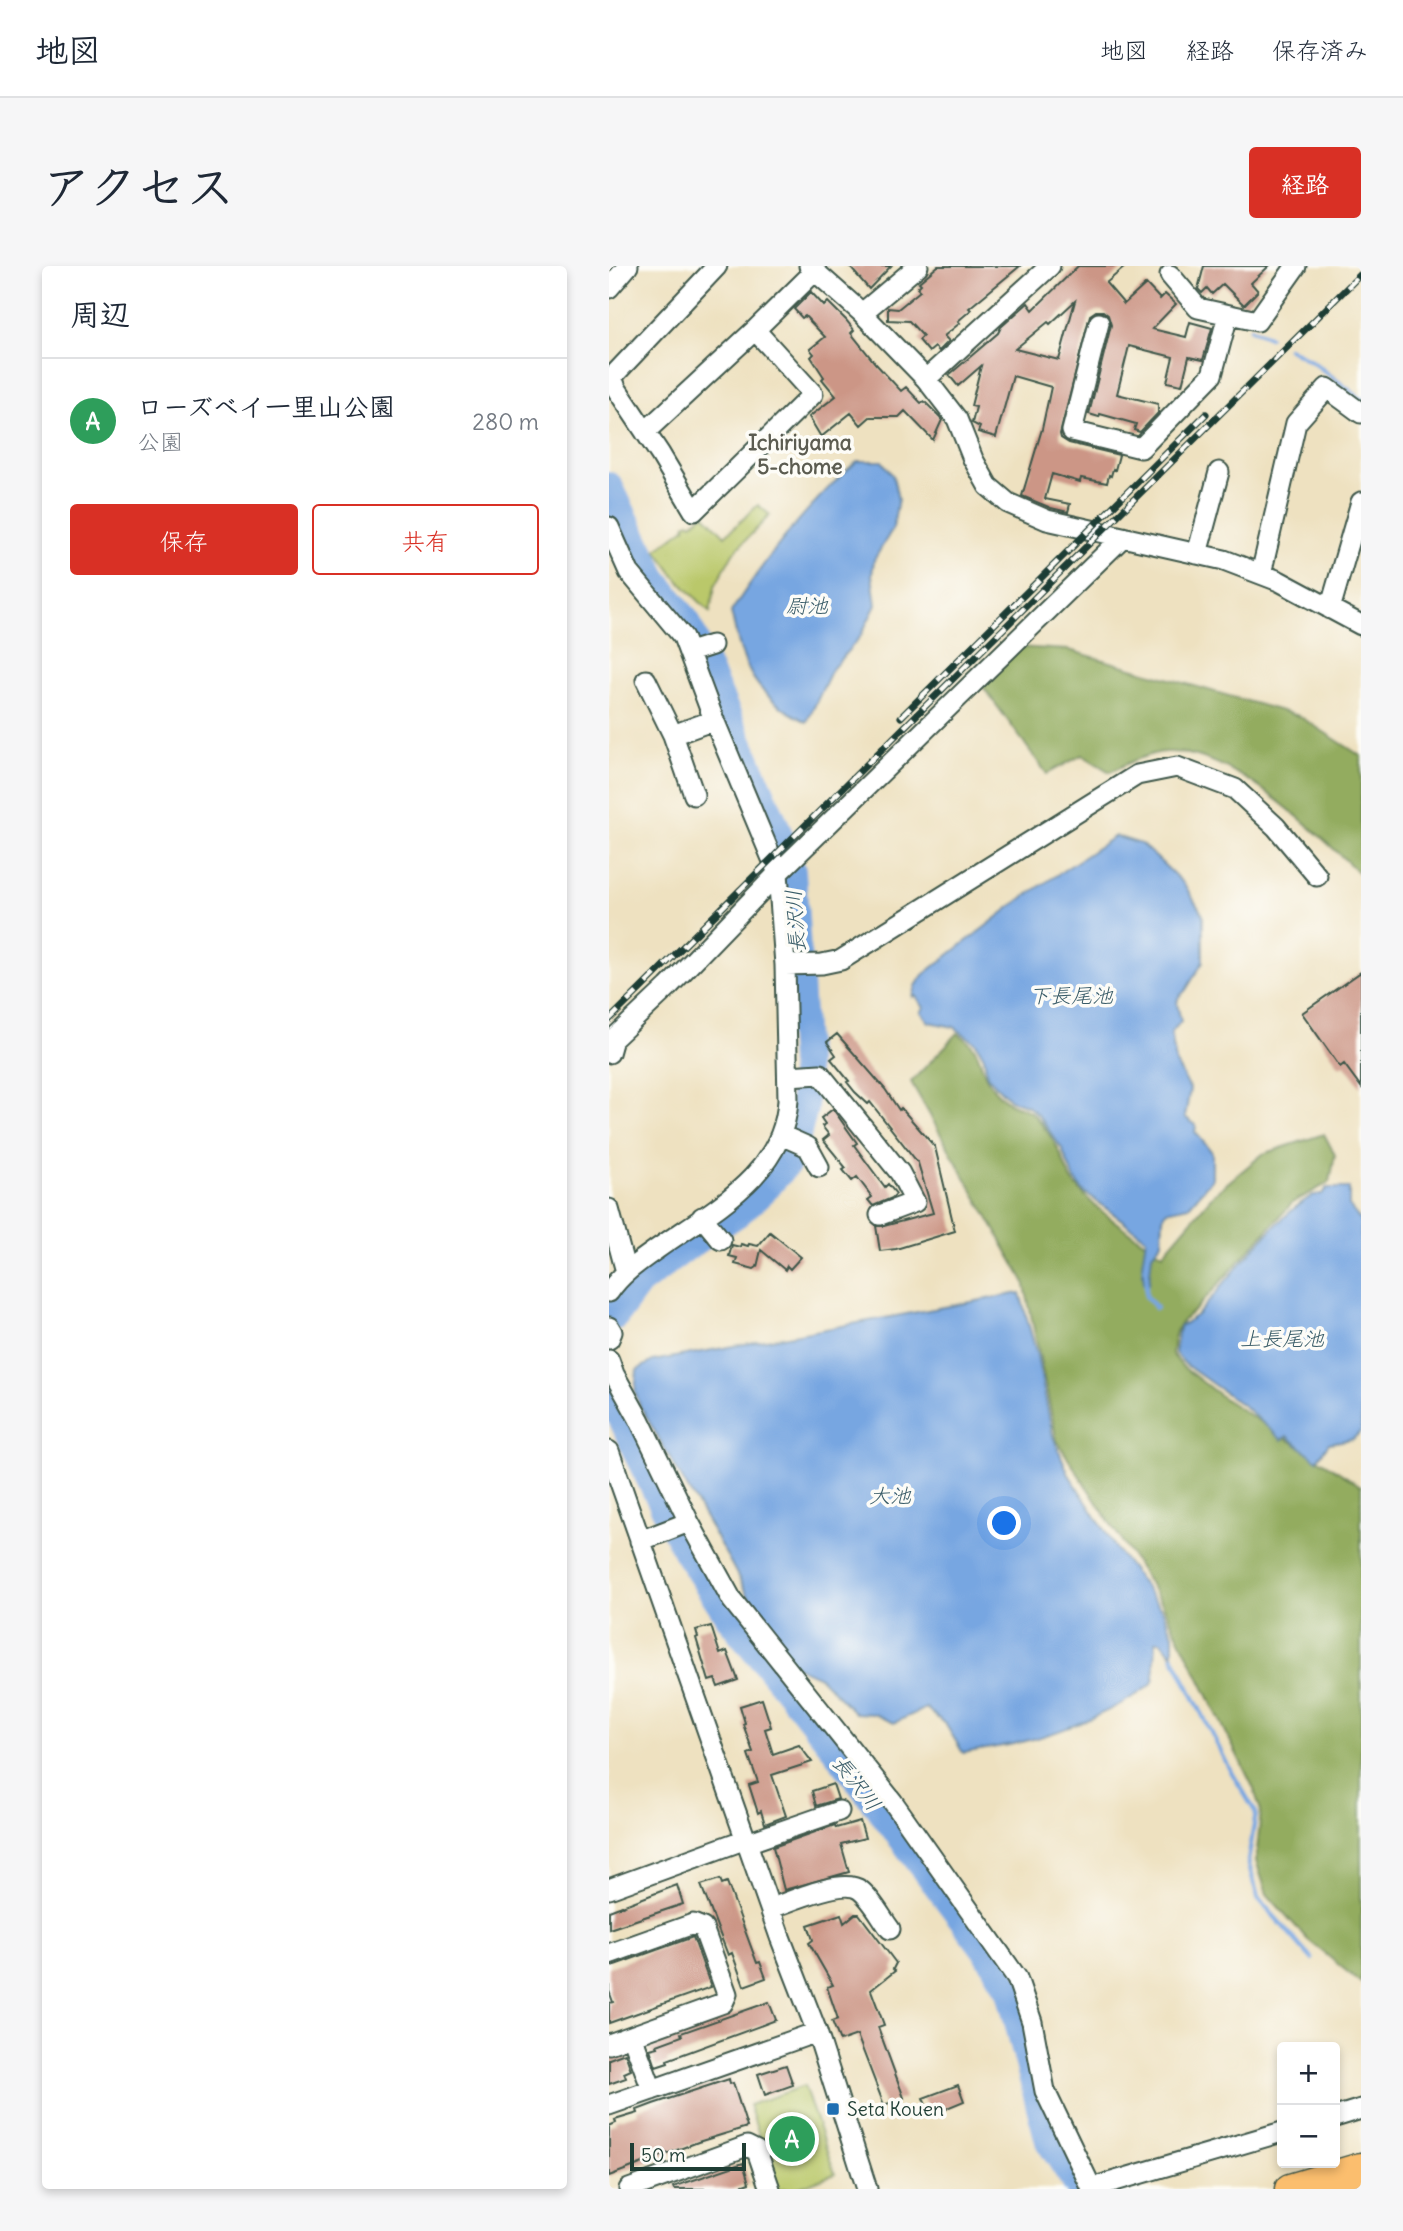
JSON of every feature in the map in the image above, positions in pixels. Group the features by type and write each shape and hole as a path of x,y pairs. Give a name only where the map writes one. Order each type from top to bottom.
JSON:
{"highway":[{"path":"1290,2189 1361,2168"}],"street":[{"path":"609,288 628,266"},
{"path":"716,266 610,377 694,511 813,394 755,330"},
{"path":"862,313 918,266"},
{"path":"926,379 1050,266"},
{"path":"1169,269 1198,308 1257,321 1296,266"},
{"path":"645,432 755,330 812,269 862,313 926,379 957,419 973,459 988,486 1008,503 1047,520 1224,560 1261,574 1361,625"},
{"path":"1100,323 1072,431 1142,448 1212,375 1229,315"},
{"path":"1261,574 1296,424 1327,388 1361,414"},
{"path":"1197,554 1219,472"},
{"path":"1330,609 1361,502"},
{"path":"609,527 629,572 683,637 714,720 778,873 785,965 788,1076 787,1114 782,1135 754,1178 626,1272 609,1292"},
{"path":"609,1053 613,1039 668,987 778,873 1123,537"},
{"path":"690,652 711,645"},
{"path":"646,680 673,735 694,795"},
{"path":"673,735 714,720"},
{"path":"785,965 822,964 841,960 1137,775 1177,767 1235,789 1276,827 1317,876"},
{"path":"734,813 758,826"},
{"path":"788,1076 819,1074 900,1173 915,1202 880,1215"},
{"path":"782,1135 807,1146 819,1167"},
{"path":"609,1209 626,1272"},
{"path":"702,1218 721,1239"},
{"path":"609,1326 613,1332 609,1339"},
{"path":"609,1360 688,1522 732,1600 893,1802 1017,1978 1032,2022 1045,2091 1092,2188 1277,2133"},
{"path":"609,1451 817,2032 867,2189"},
{"path":"641,1540 688,1522"},
{"path":"609,1889 839,1811"},
{"path":"771,1908 839,1885 851,1885 861,1890 890,1929"},
{"path":"609,1954 693,1924 699,1925 703,1928 727,1994 723,2003 609,2044"},
{"path":"609,2105 817,2032"},
{"path":"632,2036 652,2090"},
{"path":"1340,2115 1361,2109"},
{"path":"629,2189 747,2146 757,2151 770,2189"}],"green space":[{"path":"758,505 770,515 733,553 715,586 710,612 678,580 656,550 685,528 686,524 692,524 704,514 725,536"},
{"path":"1015,647 1069,650 1299,716 1361,756 1361,875 1321,837 1271,796 1245,778 1192,755 1166,752 1152,754 1110,772 1082,755 1047,774 981,684"},
{"path":"958,1033 974,1047 985,1075 995,1090 1009,1103 1026,1109 1042,1124 1059,1150 1070,1178 1084,1195 1116,1222 1163,1254 1214,1194 1263,1154 1324,1134 1335,1155 1330,1182 1292,1203 1183,1320 1175,1333 1172,1354 1183,1367 1226,1400 1361,1486 1361,1983 1307,1939 1267,1894 1256,1861 1261,1811 1253,1787 1162,1603 1057,1441 1024,1281 911,1082"},
{"path":"804,2086 835,2174 795,2189 777,2189 749,2105"}],"water":[{"name":"尉池","path":"857,461 882,461 893,476 898,499 893,528 874,560 872,575 876,605 860,637 832,669 807,722 774,702 754,679 741,650 731,612 789,532 821,495"},
{"name":"下長尾池","path":"1115,836 1141,844 1159,860 1184,884 1203,915 1203,962 1178,998 1181,1021 1171,1033 1176,1063 1190,1089 1185,1117 1196,1125 1195,1132 1212,1152 1212,1179 1189,1206 1166,1211 1162,1242 1152,1254 1149,1283 1144,1283 1142,1264 1146,1238 1083,1191 1073,1176 1062,1149 1038,1115 1028,1106 1010,1100 987,1076 984,1057 976,1043 954,1027 929,1022 921,1012 924,1008 916,996 913,997 923,975 1021,899"},
{"name":"上長尾池","path":"1327,1188 1349,1188 1349,1206 1361,1221 1361,1431 1353,1439 1329,1443 1317,1460 1287,1436 1282,1440 1245,1407 1186,1365 1175,1353 1179,1327 1197,1315 1276,1225 1309,1198 1322,1194"},
{"name":"大池","path":"1020,1293 1037,1355 1053,1436 1068,1473 1117,1550 1163,1611 1173,1634 1173,1656 1161,1641 1156,1641 1154,1679 1151,1685 1106,1711 1038,1738 963,1753 946,1725 926,1708 894,1723 874,1714 855,1713 820,1677 795,1666 766,1629 640,1406 635,1392 637,1370 653,1361"}],"building":[{"path":"849,266 891,266 869,289"},
{"path":"938,266 1020,266 969,308 971,310 958,321 960,323 944,336 949,341 939,351 935,347 929,352 919,340 923,336 909,321 888,320 888,308 898,309 920,291 917,288 921,284 919,282"},
{"path":"1078,266 1126,266 1106,283 1124,304 1146,284 1160,299 1165,294 1176,304 1152,329 1186,337 1190,322 1212,328 1203,360 1189,357 1182,385 1167,382 1173,357 1129,346 1117,394 1158,404 1158,413 1140,432 1134,430 1136,424 1100,414 1099,417 1089,414 1111,325 1108,315 1103,311 1090,315 1060,434 1061,438 1069,443 1119,455 1115,470 1109,475 1107,483 1081,478 1080,482 1052,474 1045,499 1070,504 1068,512 1022,496 1042,429 1051,387 1013,376 996,437 978,432 980,427 972,423 976,407 971,406 981,366 958,386 949,375 1028,303 1033,310","holes":["1075,301 1059,360 1015,349 1048,322 1050,324"]},
{"path":"1204,266 1269,266 1251,283 1258,291 1244,305 1223,284 1212,294 1207,288 1202,293 1198,289"},
{"path":"811,292 824,306 828,302 846,320 854,330 851,333 901,391 906,387 940,417 942,420 933,440 905,411 899,417 870,417 861,425 851,413 821,437 809,417 836,396 822,379 824,377 811,357 814,354 810,349 825,337 805,316 802,318 794,309"},
{"path":"1361,972 1361,1087 1344,1064 1340,1067 1302,1013"},
{"path":"837,1034 885,1089 899,1110 901,1108 935,1147 955,1231 896,1249 880,1251 876,1226 933,1213 918,1163 870,1102 868,1104 855,1092 831,1059 836,1055 827,1042"},
{"path":"833,1109 870,1167 885,1187 888,1184 896,1194 892,1198 873,1206 868,1200 872,1197 857,1177 852,1181 843,1170 846,1168 823,1140 829,1135 822,1126 825,1124 821,1118"},
{"path":"770,1232 801,1257 790,1269 787,1266 785,1270 761,1250 757,1267 754,1269 735,1264 737,1258 729,1256 732,1245 758,1246"},
{"path":"711,1626 720,1654 727,1651 738,1680 718,1687 715,1679 709,1681 696,1638 696,1630"},
{"path":"762,1699 771,1727 765,1729 773,1754 799,1745 812,1762 772,1775 786,1816 765,1824 761,1811 758,1813 749,1785 758,1782 748,1754 753,1752 740,1706"},
{"path":"833,1784 838,1799 816,1806 812,1791"},
{"path":"860,1821 865,1838 841,1844 849,1872 784,1890 773,1847 835,1825 836,1828"},
{"path":"720,1879 722,1884 727,1882 757,1963 760,1962 766,1978 744,1986 732,1953 728,1955 701,1885"},
{"path":"677,1885 683,1904 609,1929 609,1911"},
{"path":"841,1914 844,1923 859,1914 896,1963 893,1969 895,1971 871,1990 884,2025 878,2027 904,2098 884,2105 857,2035 840,2041 832,2021 838,2019 827,1987 833,1985 809,1943 813,1940 808,1925"},
{"path":"693,1937 711,1987 609,2023 609,2003 613,2002 609,1991 609,1967"},
{"path":"769,2002 776,2020 667,2060 668,2063 656,2067 650,2049 682,2036 681,2033"},
{"path":"625,2053 631,2070 624,2073 626,2078 609,2084 609,2059"},
{"path":"786,2065 793,2085 765,2095 758,2074"},
{"path":"729,2079 730,2084 733,2083 747,2127 698,2142 609,2176 609,2126 616,2123 615,2120 638,2113 637,2110 653,2104"},
{"path":"958,2085 964,2101 930,2115 923,2098"},
{"path":"743,2163 749,2183 732,2189 673,2187"}],"waterway":[{"path":"1251,329 1269,337"},
{"path":"1288,348 1314,363 1361,399"},
{"name":"長沢川","path":"609,486 654,578 687,622 776,827 792,871 804,1061 804,1108 788,1162 763,1191 738,1213 639,1283 615,1316"},
{"path":"1146,1283 1146,1296 1156,1308"},
{"name":"長沢川","path":"609,1387 637,1453 686,1551 731,1620 832,1745 988,1953 1010,1991 1049,2141 1080,2189"},
{"path":"1173,1656 1228,1766 1256,1813 1248,1861 1258,1898 1312,1959"}],"railway":[{"path":"609,1020 1361,274"},
{"path":"901,717 1206,414"}],"place":[{"name":"Seta Kouen","path":"833,2109"},
{"name":"ローズベイ一里山公園","path":"792,2139"}],"district":[{"name":"Ichiriyama 5-chome","path":"800,454"}]}
